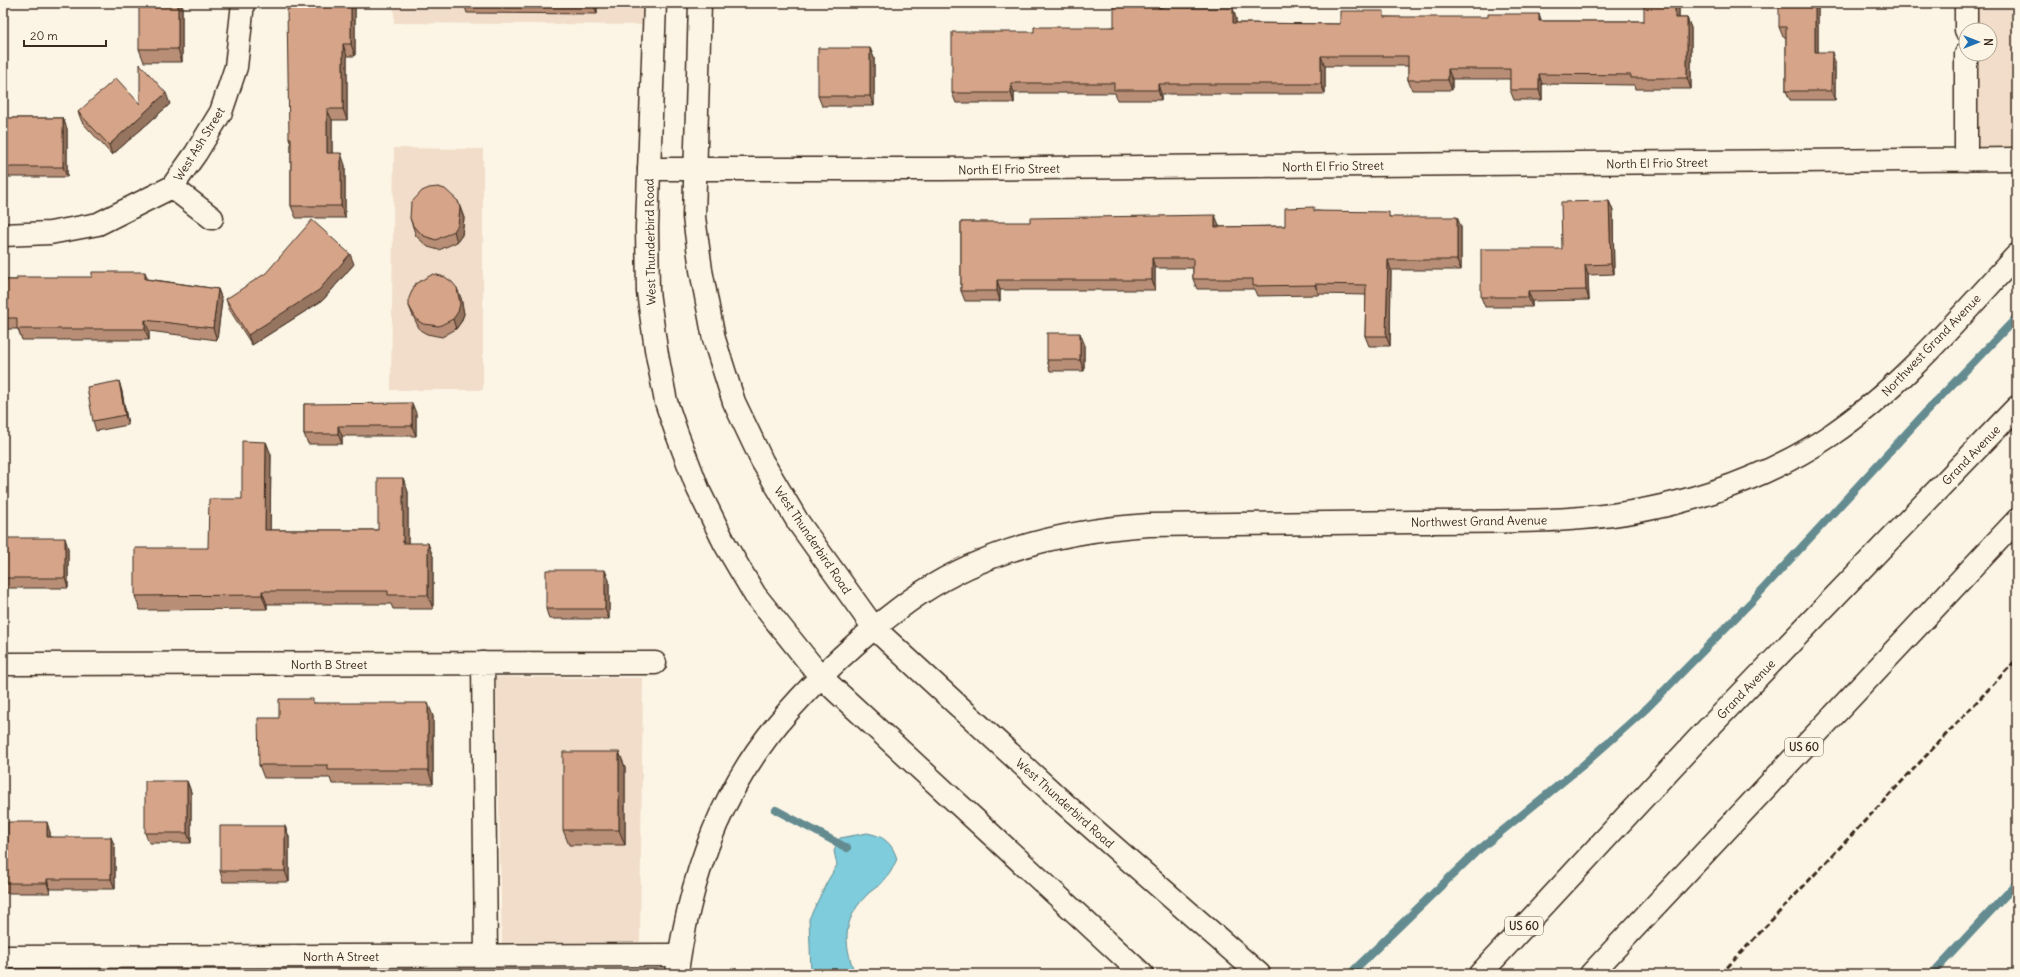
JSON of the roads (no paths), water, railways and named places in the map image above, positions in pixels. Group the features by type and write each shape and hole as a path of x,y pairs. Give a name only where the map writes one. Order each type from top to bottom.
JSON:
{"main road":[{"name":"West Ash Street","path":"212,218 172,187 196,154 221,112 236,66 243,3"},
{"name":"West Thunderbird Road","path":"655,3 649,169 648,292 656,349 666,402 698,489 732,558 755,595 820,676 1142,974"},
{"name":"West Thunderbird Road","path":"700,3 694,169 694,217 701,270 714,339 734,402 762,461 798,522 874,628 1066,805 1259,974"},
{"path":"1966,3 1966,22"},
{"path":"1966,62 1966,160"},
{"name":"North El Frio Street","path":"649,169 940,170 2017,159"},
{"path":"3,235 50,233 98,224 172,187"},
{"name":"Northwest Grand Avenue","path":"874,628 920,593 964,570 1036,542 1075,533 1115,527 1149,525 1582,518 1654,508 1692,498 1737,483 1788,459 1828,437 1867,409 1915,365 2017,255"},
{"name":"Grand Avenue","path":"1480,974 1697,740 2017,407"},
{"name":"US 60","path":"1591,974 2017,520"},
{"path":"678,964 697,876 714,826 753,754 777,723 820,676 874,628"},
{"name":"North B Street","path":"3,664 655,663"},
{"path":"483,664 486,955"},
{"name":"North A Street","path":"3,958 486,955 678,964"}],"water":[{"path":"867,833 883,838 893,849 897,859 888,876 861,902 854,911 850,921 847,940 848,951 855,974 811,974 809,919 837,865 834,851 840,838"}],"waterway":[{"path":"1354,970 1475,853 1582,766 1647,708 1752,601 1926,412 2017,317"},
{"path":"776,810 847,848"},
{"path":"1932,974 2017,883"}],"railway":[{"path":"1721,974 2017,659"}]}
